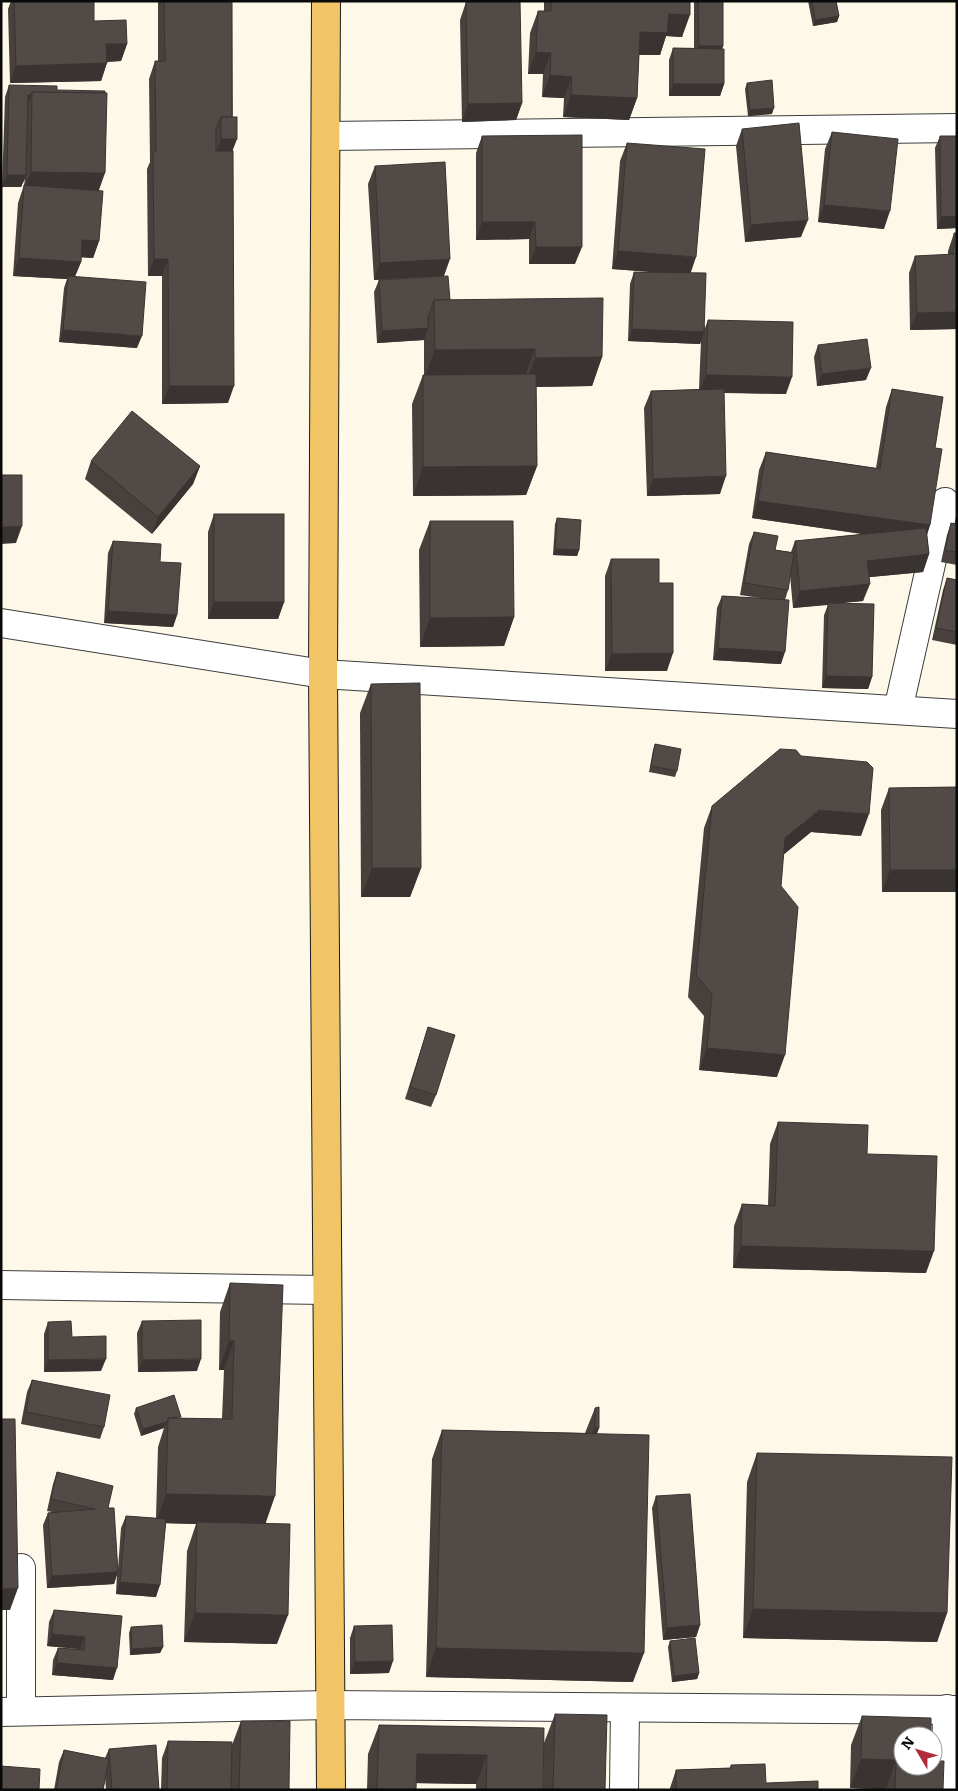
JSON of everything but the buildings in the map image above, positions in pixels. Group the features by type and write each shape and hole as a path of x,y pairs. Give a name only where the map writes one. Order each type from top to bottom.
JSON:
{"main road":[{"path":"326,1 327,136 323,674 331,1790"}],"street":[{"path":"327,136 957,128"},
{"path":"898,710 945,502"},
{"path":"1,623 323,674 957,714"},
{"path":"1,1285 327,1290"},
{"path":"21,1568 11,1712 330,1705 952,1709 946,1790"},
{"path":"624,1790 625,1708"}]}
